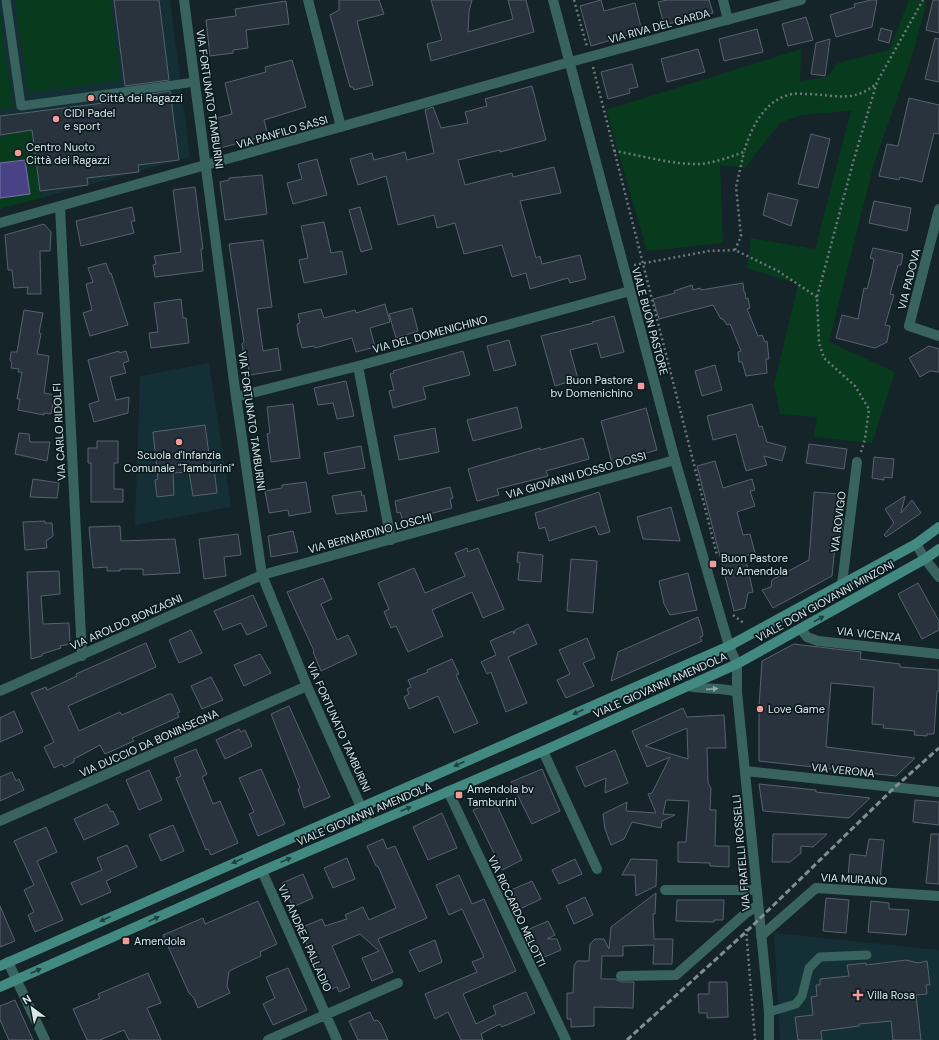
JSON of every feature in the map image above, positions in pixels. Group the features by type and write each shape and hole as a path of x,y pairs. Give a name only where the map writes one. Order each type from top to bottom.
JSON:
{"main road":[{"name":"VIALE DON GIOVANNI MINZONI","path":"729,646 916,544 939,527"},
{"name":"VIALE DON GIOVANNI MINZONI","path":"737,664 925,559 939,549"},
{"name":"VIALE GIOVANNI AMENDOLA","path":"4,964 729,646"},
{"name":"VIALE GIOVANNI AMENDOLA","path":"0,987 262,871 543,751 737,664"}],"street":[{"name":"VIA FORTUNATO TAMBURINI","path":"184,0 207,166 236,397 262,575 307,686 369,825"},
{"path":"308,0 341,127"},
{"name":"VIALE BUON PASTORE","path":"553,0 675,460 729,646 737,664"},
{"path":"723,0 728,20"},
{"name":"VIA RIVA DEL GARDA","path":"570,62 801,0"},
{"name":"VIA PANFILO SASSI","path":"0,223 60,208 570,62"},
{"name":"VIA CARLO RIDOLFI","path":"60,208 82,656"},
{"name":"VIA PADOVA","path":"939,209 909,326 939,336"},
{"name":"VIA DEL DOMENICHINO","path":"236,397 358,366 630,291"},
{"path":"358,366 391,540"},
{"name":"VIA GIOVANNI DOSSO DOSSI","path":"485,514 675,460"},
{"name":"VIA ROVIGO","path":"842,584 857,462"},
{"name":"VIA BERNARDINO LOSCHI","path":"262,575 485,514"},
{"path":"916,544 939,577"},
{"name":"VIA AROLDO BONZAGNI","path":"0,691 262,575"},
{"name":"VIA VICENZA","path":"801,629 807,637 818,641 939,654"},
{"name":"VIA FRATELLI ROSSELLI","path":"737,664 737,692 757,890 757,906 769,1012 769,1040"},
{"name":"VIA DUCCIO DA BONINSEGNA","path":"0,821 307,686"},
{"path":"688,686 703,690 724,688 737,692"},
{"path":"543,751 597,869"},
{"name":"VIA VERONA","path":"745,771 939,792"},
{"name":"VIA RICCARDO MELOTTI","path":"448,791 566,1040"},
{"name":"VIA ANDREA PALLADIO","path":"262,871 337,1040"},
{"name":"VIA MURANO","path":"760,936 816,888 939,896"},
{"path":"665,890 757,890"},
{"path":"621,976 676,976 746,913 757,906"},
{"path":"4,964 17,980 45,1040"},
{"path":"268,1040 398,983"}],"lane":[{"path":"6,0 21,106 195,82"},
{"path":"769,1012 796,1004 802,996 809,968 820,957 867,955"}],"path":[{"path":"574,0 590,56 718,560"},
{"path":"857,462 865,439 869,409 855,386 824,358 819,344 817,297 854,158 878,82 923,0"},
{"path":"735,250 742,236 736,187 744,152 751,129 768,107 792,94 847,97 858,95 869,90 878,82"},
{"path":"614,151 698,164 715,162 744,152"},
{"path":"624,267 642,262 709,251 735,250 778,271 817,297"},
{"path":"731,610 733,615 744,622 751,634"},
{"path":"746,913 755,1040"}],"shaded area":[{"name":"Città dei Ragazzi","path":"0,0 170,0 190,157 41,198 29,112 0,116"},
{"path":"25,160 30,194 0,198 0,163"},
{"name":"Scuola d'Infanzia Comunale \"Tamburini\"","path":"209,363 231,507 135,525 140,376"},
{"name":"Villa Rosa","path":"774,933 939,950 939,1040 780,1040"}],"green space":[{"path":"15,0 110,0 121,80 28,93"},
{"path":"909,0 927,1 913,53 874,164 829,342 895,372 872,443 814,437 817,417 780,414 774,385 798,284 747,268 751,238 815,249 851,111 801,115 780,123 745,168 720,165 723,243 647,251 606,110 801,49 800,81 827,77 838,63 889,50"},
{"path":"0,11 13,108 0,109"},
{"name":"Centro Nuoto Città dei Ragazzi","path":"29,112 41,198 0,209 0,116"}],"building":[{"path":"114,0 159,0 169,80 125,86"},
{"path":"339,0 379,0 384,14 357,21 373,85 354,90 353,87 350,87 330,15 339,10"},
{"path":"431,0 472,0 469,11 468,32 513,19 508,0 526,0 534,32 431,61 427,44 442,40"},
{"path":"601,0 604,11 635,3 642,31 591,46 580,6"},
{"path":"667,0 709,0 713,13 664,25 658,2"},
{"path":"877,0 872,27 836,37 830,15 855,7 854,4"},
{"path":"933,0 939,0 939,33 926,30"},
{"path":"286,1 289,24 246,30 248,48 233,50 233,53 210,56 206,20 236,16 235,9"},
{"path":"806,17 813,40 788,46 782,24"},
{"path":"881,28 892,31 889,43 878,40"},
{"path":"757,29 763,52 724,61 719,39"},
{"path":"935,38 939,39 939,82 925,79"},
{"path":"830,39 825,76 811,74 816,43"},
{"path":"698,49 705,72 667,82 661,59"},
{"path":"292,60 306,107 264,120 268,135 217,149 213,119 232,114 225,83 266,72 265,67"},
{"path":"632,64 638,87 629,89 630,93 608,99 601,72"},
{"path":"532,86 546,140 500,152 500,150 458,160 465,185 512,173 513,177 554,167 561,193 520,201 536,258 540,256 542,264 580,255 586,279 570,283 568,278 530,289 526,273 512,277 502,245 464,254 455,223 437,228 434,215 398,225 386,176 358,185 350,159 372,153 374,160 405,152 407,160 434,153 425,110 433,107 441,128 468,123 465,112 487,106 485,99"},
{"path":"170,91 179,160 138,165 139,172 87,178 88,185 40,191 32,130 0,135 0,116 127,100 126,98"},
{"path":"909,98 939,105 939,134 934,133 922,182 900,177 899,180 879,176 887,144 898,146"},
{"path":"811,134 830,139 818,188 798,184"},
{"path":"317,159 327,195 293,204 287,183 302,179 298,164"},
{"path":"262,175 267,214 225,220 220,182 229,180 229,178"},
{"path":"195,187 203,249 201,249 203,271 155,277 153,265 156,264 154,256 181,252 173,190"},
{"path":"768,193 798,200 791,226 763,215"},
{"path":"874,201 911,208 907,231 869,223"},
{"path":"132,207 135,221 131,221 134,233 81,246 76,221"},
{"path":"360,207 372,249 361,252 349,210"},
{"path":"324,222 331,253 342,251 347,274 304,283 299,260 308,258 301,226"},
{"path":"44,224 51,232 50,251 40,251 41,294 27,294 28,287 14,288 12,270 8,270 5,235"},
{"path":"263,240 272,307 257,309 263,351 278,348 281,370 250,375 248,366 245,366 242,344 244,342 229,244"},
{"path":"873,248 903,254 901,265 898,265 890,294 894,295 885,325 890,326 887,342 875,348 836,338 842,315 858,319 864,288 867,289 871,274 874,259 870,258"},
{"path":"106,263 110,274 111,273 128,325 90,336 83,313 92,310 86,284 93,282 88,268"},
{"path":"743,283 744,292 746,299 748,298 750,308 747,309 758,336 762,335 765,342 767,341 769,359 766,359 767,373 746,376 742,362 739,362 738,352 741,351 730,324 727,325 723,319 721,319 713,305 659,319 653,299 675,293 674,291 692,285 693,290 700,288 701,290"},
{"path":"181,299 183,318 186,318 189,343 151,348 149,333 158,332 154,303"},
{"path":"385,304 390,322 370,328 375,347 356,352 352,338 315,348 314,346 302,348 298,333 297,324 300,323 298,314 321,309 324,318 355,310 356,313"},
{"path":"412,308 418,331 396,338 389,314"},
{"path":"24,310 43,313 37,354 49,356 44,393 55,395 51,414 44,413 44,415 18,410 20,399 17,399 22,372 18,372 19,369 11,368 12,363 10,360 11,352 17,352"},
{"path":"614,316 624,352 601,358 597,343 570,350 578,379 555,386 541,336 593,323 592,322"},
{"path":"509,340 516,365 494,371 487,346"},
{"path":"929,346 939,349 939,372 930,371 920,377 909,358"},
{"path":"119,351 119,353 126,351 129,361 123,363 126,373 110,377 116,400 129,397 128,413 94,422 89,404 99,401 88,360"},
{"path":"463,351 470,375 423,387 426,399 393,408 389,391 394,390 390,374 394,373 393,371"},
{"path":"715,365 722,390 702,396 695,371"},
{"path":"346,381 354,416 337,419 333,403 318,405 314,388"},
{"path":"293,404 300,458 271,462 267,434 270,433 267,407"},
{"path":"752,404 759,427 762,426 767,442 786,447 782,461 764,456 767,465 746,471 736,434 713,440 707,416"},
{"path":"517,407 522,428 473,441 467,420"},
{"path":"646,408 657,450 612,463 601,421"},
{"path":"205,425 211,469 214,468 217,493 193,496 189,472 173,473 174,495 157,497 155,480 158,479 153,432"},
{"path":"435,428 439,452 399,460 394,436"},
{"path":"19,433 29,434 30,442 50,442 47,461 15,454"},
{"path":"583,438 589,459 546,471 548,476 497,489 499,495 477,501 468,469 540,448 540,450"},
{"path":"97,441 118,441 118,463 114,463 114,489 123,489 123,502 91,502 91,463 88,463 88,448 97,448"},
{"path":"809,444 847,449 844,469 806,463"},
{"path":"361,446 365,468 328,474 324,453"},
{"path":"874,457 894,459 892,478 884,477 884,480 872,478"},
{"path":"715,461 723,488 752,479 755,490 750,491 755,506 737,512 743,535 750,534 755,553 745,556 753,592 748,593 745,608 734,611 697,466"},
{"path":"33,479 59,483 57,498 30,497"},
{"path":"306,482 311,512 289,516 288,510 269,513 265,491 282,488 282,485"},
{"path":"450,487 453,498 450,499 452,508 403,521 400,512 397,513 395,501"},
{"path":"361,491 362,496 364,495 367,511 336,514 332,496"},
{"path":"599,492 610,532 599,535 595,526 549,541 545,527 539,529 535,513"},
{"path":"814,492 839,494 836,518 844,519 842,533 836,537 832,576 773,608 762,590 771,587 772,580 809,560"},
{"path":"905,496 901,513 912,500 921,513 886,537 884,535 894,523 885,509"},
{"path":"671,507 680,541 643,539 637,517"},
{"path":"45,521 45,523 52,523 53,536 46,541 47,548 25,550 23,522"},
{"path":"120,526 121,541 175,539 180,573 143,575 143,569 120,569 120,571 107,571 107,567 93,568 89,527"},
{"path":"293,531 298,552 271,557 268,536"},
{"path":"238,534 241,555 224,557 226,576 204,579 199,539"},
{"path":"467,548 468,552 478,548 504,609 483,618 472,592 432,610 443,636 408,652 396,626 391,628 384,612 389,609 378,583 414,568 425,593 465,576 455,553"},
{"path":"518,552 543,555 541,582 518,580 520,563 517,562"},
{"path":"571,559 597,561 593,613 567,611"},
{"path":"59,571 60,594 41,596 43,624 69,623 70,644 60,646 61,648 31,659 27,572"},
{"path":"688,573 697,610 670,615 664,604 659,581"},
{"path":"323,578 332,599 321,604 337,640 348,635 357,654 321,671 313,652 314,651 287,592"},
{"path":"918,583 939,621 939,630 922,639 898,594"},
{"path":"253,595 267,626 247,635 241,623 223,630 214,611"},
{"path":"698,617 703,636 700,637 702,641 611,681 618,652"},
{"path":"528,624 537,644 508,657 527,703 506,712 491,672 487,674 481,662 496,655 490,641 513,631 514,634 515,630"},
{"path":"191,630 202,653 179,663 169,640"},
{"path":"587,638 595,658 583,663 594,686 566,698 557,680 570,674 559,650"},
{"path":"146,643 156,667 68,706 79,731 120,712 122,715 169,694 172,694 180,712 177,713 179,717 132,738 134,741 105,754 100,745 74,759 74,762 64,767 62,764 54,768 44,747 54,742 31,693 46,687 47,690 77,676 76,674"},
{"path":"794,644 861,652 860,659 900,664 900,667 939,670 939,691 937,691 934,734 927,734 927,736 914,735 915,731 883,728 884,725 872,724 874,687 831,683 826,747 915,758 896,776 759,761 759,707 762,661"},
{"path":"260,654 271,673 244,686 234,665"},
{"path":"452,659 459,674 456,675 478,723 454,733 438,696 409,709 404,697 409,694 407,689 411,687 408,680 428,672 427,670"},
{"path":"211,677 223,700 202,709 191,686"},
{"path":"289,706 330,797 304,808 298,789 300,788 271,714"},
{"path":"683,708 687,717 724,715 726,748 707,748 708,783 711,788 710,810 716,810 715,846 729,846 729,867 710,866 710,863 678,862 678,842 686,842 689,801 666,800 663,814 675,815 662,821 661,828 632,822 624,839 611,845 605,829 603,814 627,802 626,811 656,813 648,794 652,793 670,757 647,767 632,731","holes":["687,728 688,759 645,746"]},
{"path":"14,711 23,732 0,742 0,718"},
{"path":"239,729 241,732 245,730 252,746 225,759 216,740"},
{"path":"196,749 207,774 202,777 213,804 220,801 238,843 211,855 208,849 206,850 176,778 181,776 174,758"},
{"path":"615,750 628,783 605,793 606,778 585,787 576,767"},
{"path":"261,769 285,824 258,836 249,814 254,812 239,778"},
{"path":"542,769 560,811 532,824 511,782"},
{"path":"149,770 162,800 139,810 126,780"},
{"path":"12,772 16,781 19,779 24,790 0,801 0,777"},
{"path":"759,784 870,798 849,818 763,811"},
{"path":"915,800 939,802 939,825 913,822"},
{"path":"495,801 522,860 502,870 473,810"},
{"path":"107,804 111,812 113,811 119,824 84,840 74,819"},
{"path":"442,813 457,848 428,860 413,827"},
{"path":"173,825 184,851 161,861 149,835"},
{"path":"46,827 57,852 37,861 63,920 35,932 28,915 34,912 24,890 34,885 14,841"},
{"path":"773,834 827,834 813,847 801,846 801,853 790,862 772,862"},
{"path":"931,834 939,834 939,884 926,883"},
{"path":"383,839 387,849 395,846 427,918 378,939 393,972 372,981 362,958 379,951 360,934 332,946 350,987 339,992 337,987 327,991 300,928 322,919 325,926 347,919 345,915 363,907 369,920 396,908 378,866 376,866 367,846"},
{"path":"869,839 884,840 880,880 848,876 850,854 866,856"},
{"path":"127,845 137,867 106,881 111,892 81,905 71,883 102,870 97,858"},
{"path":"347,858 355,879 333,888 324,868"},
{"path":"575,859 582,874 559,884 552,870"},
{"path":"631,859 657,860 656,886 636,896 635,875 622,875"},
{"path":"303,874 313,898 293,907 282,883"},
{"path":"459,875 472,904 484,899 516,971 463,994 476,1024 496,1014 493,1006 526,992 535,1013 502,1027 500,1024 481,1034 483,1040 461,1040 448,1012 435,1019 425,994 477,972 472,962 484,957 462,909 449,915 436,885"},
{"path":"532,881 541,899 520,909 511,890"},
{"path":"656,893 655,914 653,914 654,939 673,939 672,964 653,964 654,945 623,946 623,956 602,956 601,979 615,979 621,982 634,982 633,1008 594,1007 594,1026 571,1027 571,1019 567,1019 567,993 573,993 574,966 577,961 589,961 590,944 595,939 604,939 609,949 611,927"},
{"path":"585,897 593,915 574,924 566,906"},
{"path":"826,898 849,900 846,933 823,931"},
{"path":"677,900 724,900 723,920 714,920 714,922 676,921"},
{"path":"258,901 277,944 260,952 261,956 229,971 227,986 230,993 198,1008 194,998 189,993 163,935 203,918 205,924"},
{"path":"871,901 889,903 889,909 909,910 906,935 868,932"},
{"path":"0,906 15,941 0,947"},
{"path":"548,921 555,935 547,939 557,939 561,950 540,959 527,930"},
{"path":"435,940 442,962 419,972 409,951"},
{"path":"906,960 918,963 927,961 930,985 926,985 927,994 916,995 921,1040 893,1040 891,1021 859,1024 859,1026 821,1031 822,1040 798,1040 795,1017 813,1015 811,997 817,996 816,985 820,985 820,979 849,976 847,965 866,963 866,965"},
{"path":"288,968 307,1010 273,1025 263,1004 275,998 266,977"},
{"path":"148,973 161,1003 147,1008 161,1040 129,1040 124,1030 100,1040 87,1040 73,1009 100,998 98,994"},
{"path":"709,982 727,982 728,1017 707,1018 707,1013 699,1013 698,994 709,994"},
{"path":"15,1000 33,1040 9,1040 0,1020 0,1006"},
{"path":"370,1012 374,1021 377,1020 381,1024 388,1040 358,1040 349,1021"}],"railway":[{"path":"627,1040 747,931 895,787 939,748"}],"place":[{"name":"Città dei Ragazzi","path":"91,98"},
{"name":"CIDI Padel e sport","path":"56,119"},
{"name":"Centro Nuoto Città dei Ragazzi","path":"18,153"},
{"name":"Buon Pastore bv Domenichino","path":"641,386"},
{"name":"Scuola d'Infanzia Comunale \"Tamburini\"","path":"179,442"},
{"name":"Buon Pastore bv Amendola","path":"713,564"},
{"name":"Love Game","path":"760,709"},
{"name":"Amendola bv Tamburini","path":"459,795"},
{"name":"Amendola","path":"126,941"},
{"name":"Villa Rosa","path":"858,995"}]}
